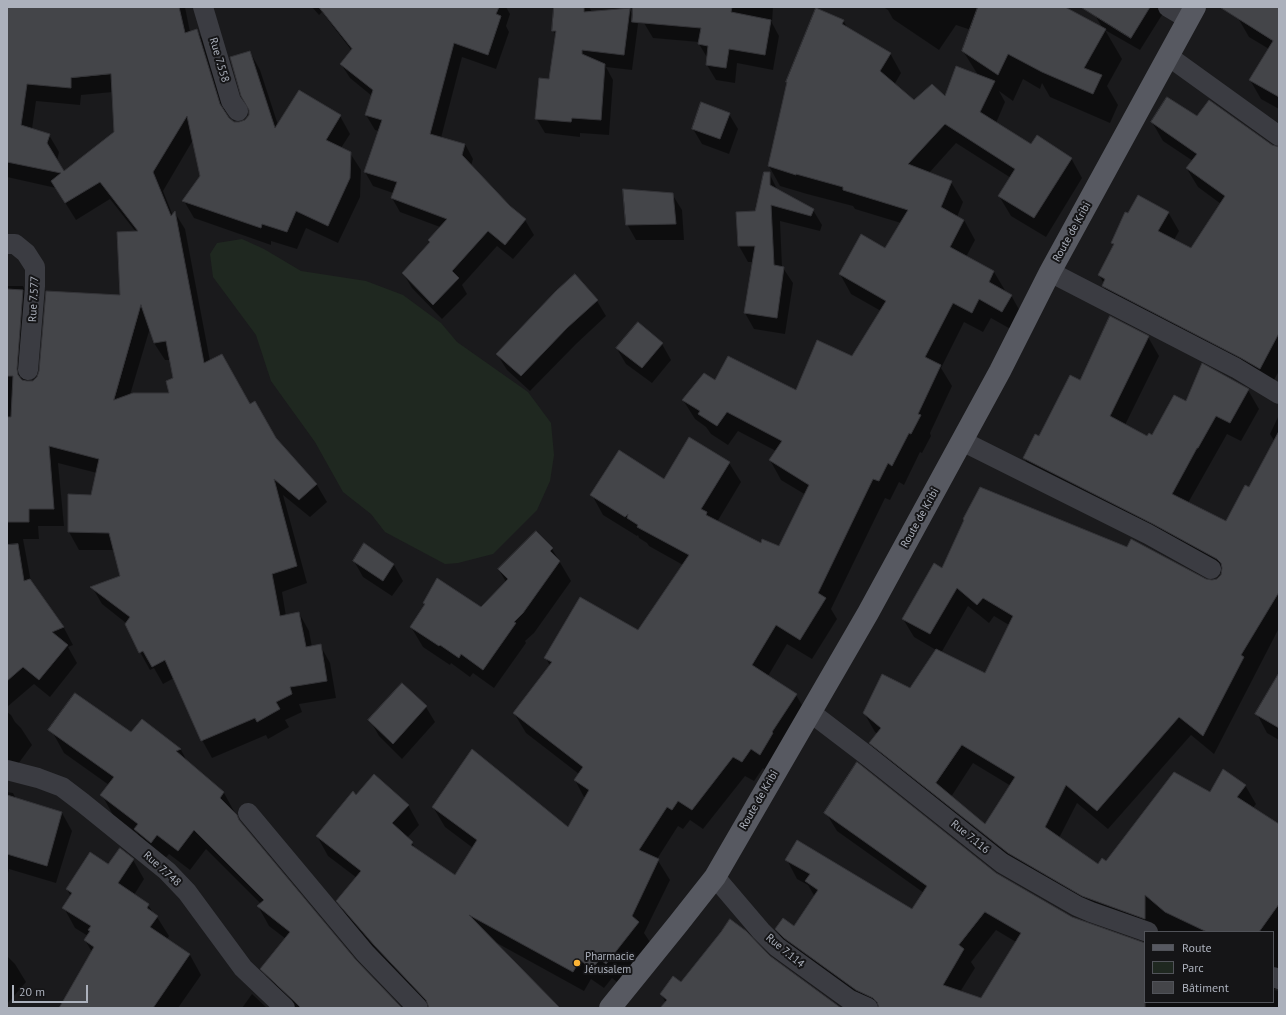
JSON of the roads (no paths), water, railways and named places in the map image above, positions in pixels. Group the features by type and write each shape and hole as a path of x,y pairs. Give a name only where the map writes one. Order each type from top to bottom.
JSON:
{"main road":[{"name":"Route de Kribi","path":"610,1008 670,936 714,877 868,613 1000,371 1050,272 1191,13"}],"street":[{"name":"Rue 7.558","path":"203,7 231,101 238,111"},
{"path":"1168,7 1191,13"},
{"path":"1168,56 1279,136"},
{"name":"Rue 7.577","path":"7,244 15,244 26,252 35,267 36,286 28,370"},
{"path":"1050,272 1236,368 1279,394"},
{"path":"962,440 1148,534 1211,568"},
{"name":"Rue 7.116","path":"810,712 1002,863 1077,906 1145,931"},
{"name":"Rue 7.748","path":"7,770 38,778 62,788 83,803 167,871 187,892 243,968 285,1008"},
{"path":"248,813 365,953 418,1008"},
{"name":"Rue 7.114","path":"714,877 777,947 850,1000 868,1008"}],"place":[{"name":"Pharmacie Jérusalem","path":"577,963"}]}
